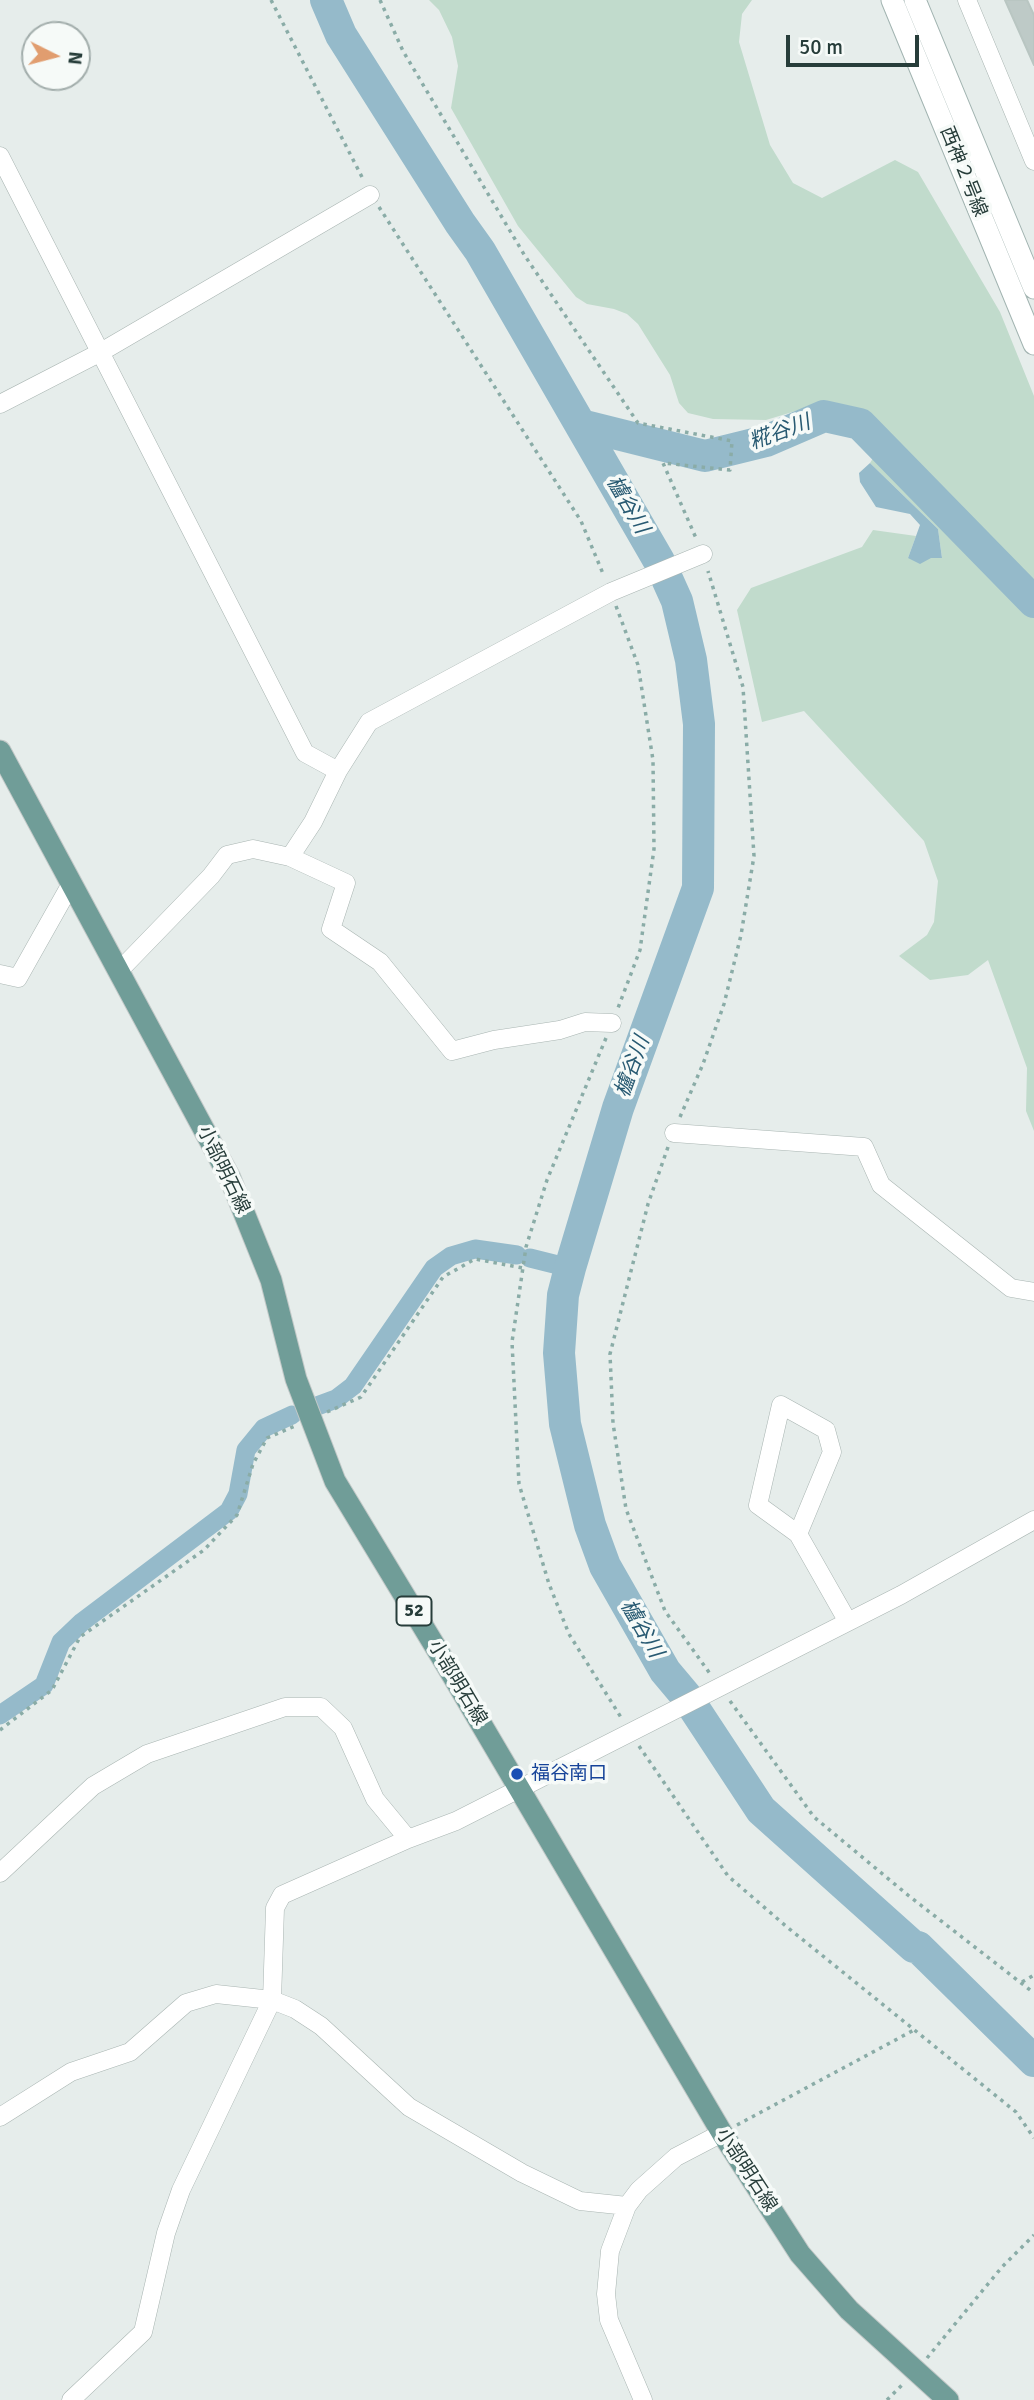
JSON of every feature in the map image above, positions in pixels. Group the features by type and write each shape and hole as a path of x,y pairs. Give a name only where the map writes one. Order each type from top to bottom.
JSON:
{"main road":[{"name":"小部明石線","path":"0,751 230,1178 271,1280 296,1379 335,1481 722,2133 800,2254 849,2310 948,2400"}],"street":[{"name":"西神２号線","path":"892,0 1034,344"},
{"name":"西神２号線","path":"915,0 1034,288"},
{"path":"967,0 1034,161"},
{"path":"0,156 304,753 338,771"},
{"path":"0,404 101,352 370,195"},
{"path":"290,857 313,822 338,771 369,722 611,593 703,554"},
{"path":"118,972 211,876 227,855 253,849 290,857 346,883 331,929 380,962 452,1051 494,1040 560,1030 585,1022 612,1023"},
{"path":"0,974 18,978 71,884"},
{"path":"674,1133 864,1147 881,1185 1011,1288 1034,1292"},
{"path":"798,1534 832,1452 826,1430 781,1405 758,1505 798,1534 848,1622"},
{"path":"71,2400 143,2332 166,2232 181,2190 272,2000 275,1908 282,1895 408,1839 456,1821 519,1790 901,1595 1034,1520"},
{"path":"0,1873 93,1786 147,1754 285,1707 321,1707 343,1728 375,1799 408,1839"},
{"path":"0,2117 71,2072 130,2052 186,2003 216,1994 272,2000 295,2009 321,2026 409,2107 522,2173 580,2202 627,2206"},
{"path":"643,2400 609,2320 606,2294 610,2251 627,2206 639,2190 676,2157 722,2133"}],"path":[{"path":"271,0 370,195 581,521 638,665 653,760 654,849 640,950 547,1180 526,1247 512,1342 519,1484 549,1584 569,1634 728,1876 1016,2112 1034,2138"},
{"path":"380,0 403,51 525,256 638,423 732,441 730,470 663,463 703,554"},
{"path":"0,1730 52,1690 80,1637 204,1550 237,1515 253,1464 267,1438 361,1397 443,1277 475,1259 523,1268"},
{"path":"717,1688 814,1817 909,1896 1034,1993"},
{"path":"1022,1982 1034,1975"},
{"path":"722,2133 914,2030"},
{"path":"915,2372 1002,2267 1034,2235"}],"green space":[{"path":"429,0 752,0 742,14 739,42 770,145 793,183 822,198 895,160 918,172 1000,312 1034,396 1034,1131 1026,1111 1027,1068 988,960 968,975 930,980 899,956 927,935 934,922 938,881 924,841 804,711 762,722 737,610 751,588 862,547 873,530 916,536 908,558 942,558 938,529 870,463 884,441 870,419 832,404 819,404 766,420 713,419 688,413 679,403 670,375 638,324 627,314 587,304 576,297 518,226 451,108 458,66 452,37 439,10"}],"water":[{"path":"870,463 938,529 942,558 931,558 920,564 908,558 920,525 910,514 876,507 860,482 859,473"}],"building":[{"path":"1005,0 1027,0 1034,15 1034,65"}],"waterway":[{"name":"櫨谷川","path":"326,0 341,35 480,251 659,561 677,601 691,660 699,724 698,888 618,1108 563,1295 559,1353 565,1424 590,1525 605,1566 665,1671 686,1696 761,1810 914,1947 918,1947 1034,2061"},
{"name":"糀谷川","path":"581,425 705,456 766,441 824,416 860,424 1034,602"},
{"path":"317,1406 336,1399 353,1386 434,1268 451,1256 475,1249 517,1255"},
{"path":"530,1258 570,1268"},
{"path":"0,1715 44,1685 61,1642 82,1622 229,1511 238,1494 246,1450 264,1428 292,1415"}],"place":[{"name":"福谷南口","path":"517,1774"}]}
